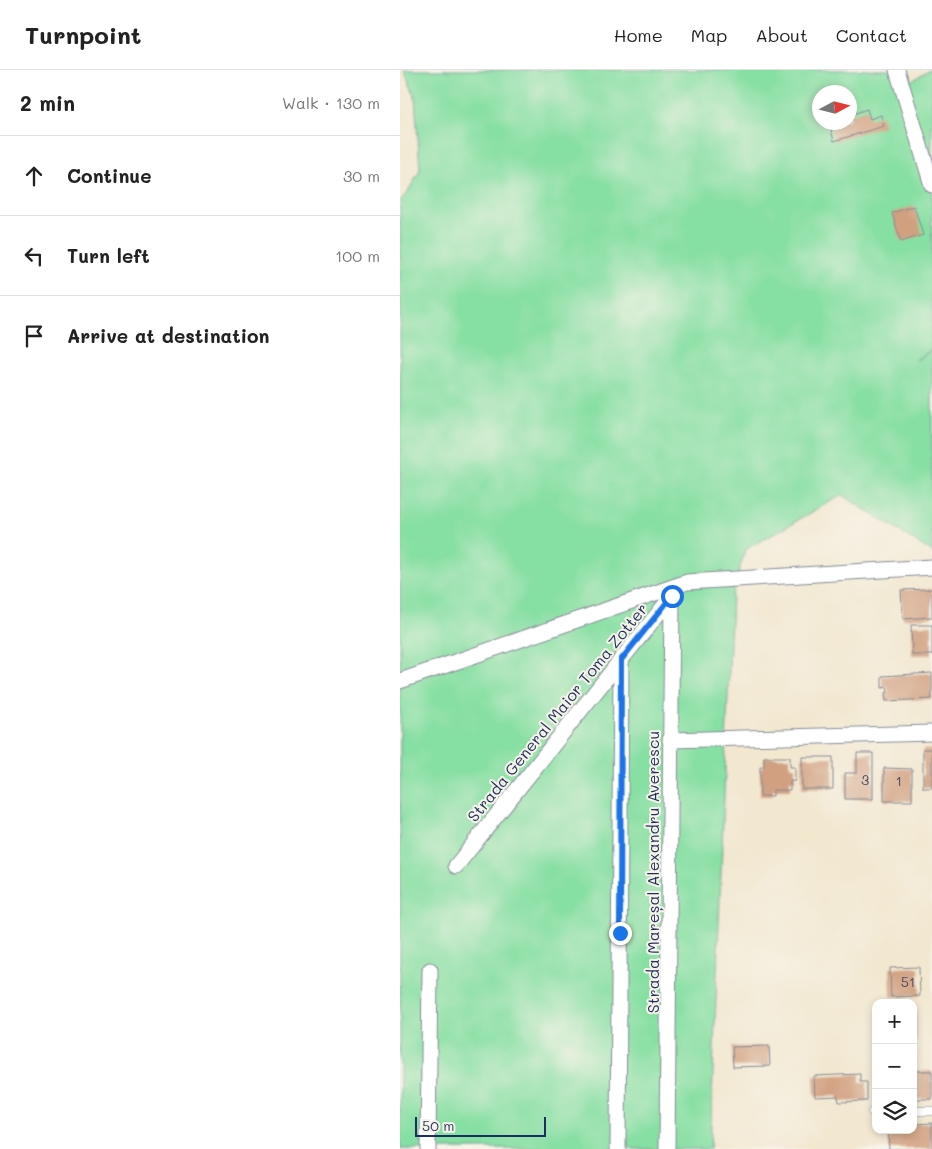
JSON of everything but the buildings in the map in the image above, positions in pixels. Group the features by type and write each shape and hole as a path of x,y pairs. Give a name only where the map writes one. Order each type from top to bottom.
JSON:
{"street":[{"path":"897,70 932,185"},
{"path":"400,681 687,582 932,567"},
{"name":"Strada General Maior Toma Zotter","path":"456,866 672,596 687,582"},
{"name":"Strada Mareșal Alexandru Averescu","path":"667,1149 672,596"},
{"name":"Strada Mareșal Alexandru Averescu","path":"618,1149 621,660"},
{"path":"670,740 932,733"},
{"path":"428,1149 430,970"}],"lane":[{"path":"917,1111 932,1111"}],"green space":[{"path":"404,70 908,70 912,81 932,70 932,349 916,360 932,350 932,552 842,495 745,550 732,595 710,1149 400,1149 400,201 408,192 420,170 415,97"}],"route":[{"path":"620,933 621,660 672,596"}]}
